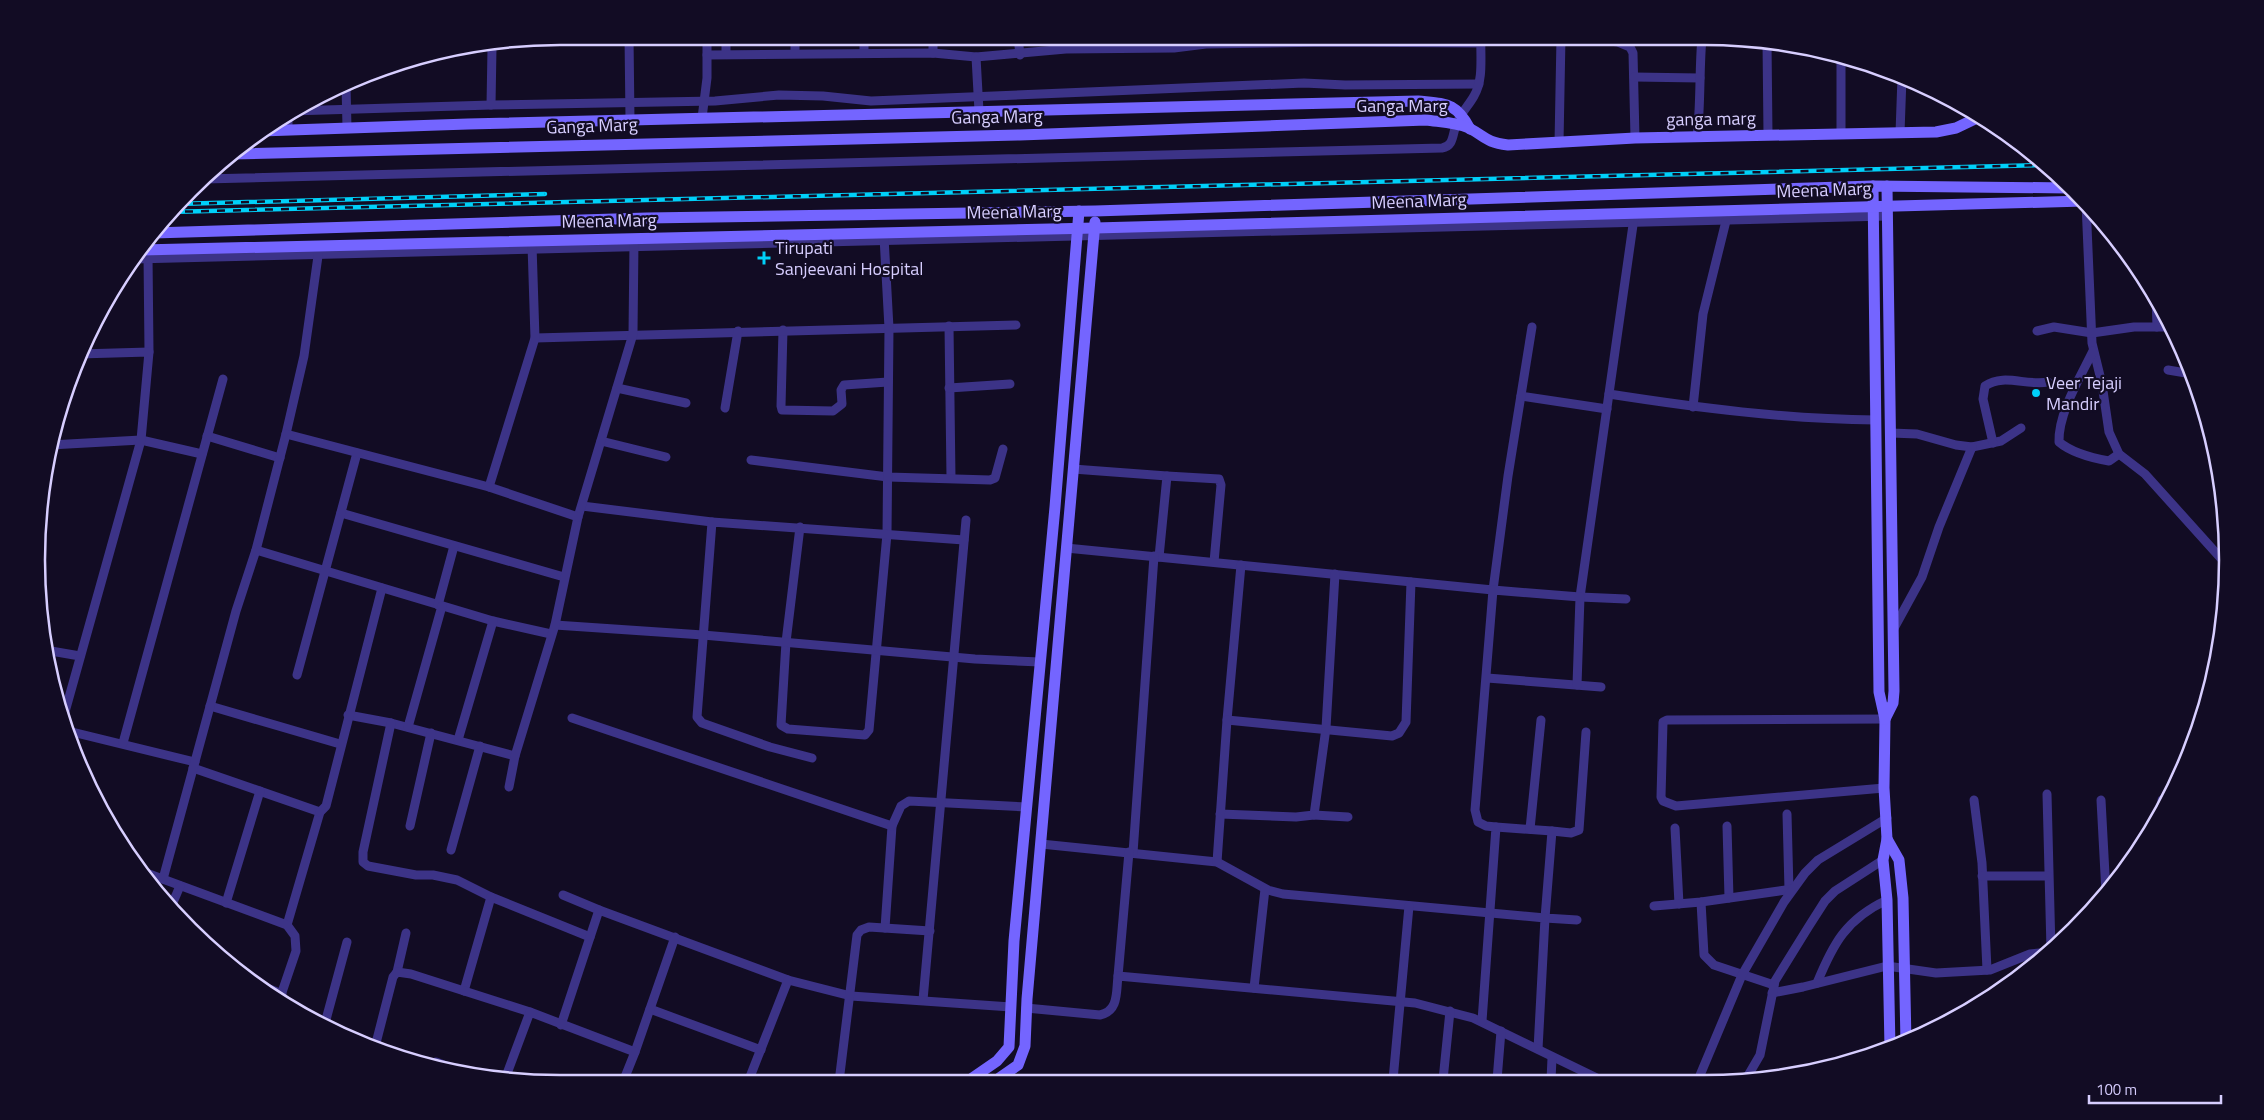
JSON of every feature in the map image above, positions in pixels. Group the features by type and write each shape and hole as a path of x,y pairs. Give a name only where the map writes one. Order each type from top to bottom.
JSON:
{"street":[{"path":"629,45 630,120"},
{"path":"702,118 707,45"},
{"path":"726,45 726,54"},
{"path":"795,45 795,53"},
{"path":"864,45 864,54"},
{"path":"933,45 933,54"},
{"path":"1019,45 1020,55"},
{"path":"707,55 795,53 933,54 976,57 1020,55 1066,49 1174,48 1188,45"},
{"path":"214,179 1442,148 1448,147 1451,143 1459,118 1475,95 1479,84 1480,45"},
{"path":"1559,143 1561,45"},
{"path":"1625,45 1630,47 1633,53 1635,138"},
{"path":"1697,137 1701,107 1702,45"},
{"path":"492,49 492,104"},
{"path":"1767,49 1768,135"},
{"path":"976,57 979,111"},
{"path":"1841,64 1841,134"},
{"path":"1634,77 1700,78"},
{"path":"308,111 492,104 715,102 779,95 823,96 871,101 978,95 1075,93 1304,83 1345,85 1479,84"},
{"path":"1900,133 1902,84"},
{"path":"346,92 347,128"},
{"name":"Ganga Marg","path":"276,130 1418,101 1445,104 1470,129"},
{"name":"Ganga Marg","path":"243,154 1030,134 1459,118"},
{"name":"ganga marg","path":"1470,129 1483,139 1494,144 1508,145 1635,138 1936,132 1956,128 1970,119"},
{"path":"288,130 289,122"},
{"path":"1873,186 1880,692 1886,719 1884,788 1887,839 1883,860 1886,900 1890,1040"},
{"name":"Meena Marg","path":"162,233 634,219 1095,211 1873,186 2060,188"},
{"path":"1886,719 1893,704 1887,186"},
{"path":"1576,686 1580,596 1634,218 1634,194"},
{"name":"Meena Marg","path":"146,253 1078,233 1888,211 2074,202"},
{"path":"978,1075 997,1061 1009,1047 1014,942 1079,211"},
{"path":"1004,1075 1018,1065 1025,1046 1026,1008 1095,211"},
{"path":"1634,218 1726,221 1874,211"},
{"path":"2086,214 2093,351 2102,384 2109,432 2119,454 2145,474 2219,556"},
{"path":"800,527 786,642 781,725 788,729 861,736 868,733 869,730 887,534 889,328 884,215"},
{"path":"509,787 515,756 555,625 578,517 633,334 634,219"},
{"path":"1693,407 1703,314 1726,221"},
{"path":"489,487 535,338 531,222"},
{"path":"163,879 236,611 256,550 286,434 304,356 319,250"},
{"path":"67,706 141,440 149,352 145,255"},
{"path":"2157,315 2157,327"},
{"path":"535,338 738,331 1016,325"},
{"path":"949,326 951,478"},
{"path":"1532,327 1493,590 1475,814 1481,824 1571,833 1579,830 1586,732"},
{"path":"2038,331 2054,327 2092,334 2134,328 2163,327"},
{"path":"783,330 782,410 833,411 842,404 844,385 888,382"},
{"path":"725,408 738,331"},
{"path":"2093,351 2072,394 2061,428 2059,442 2064,446 2097,459 2109,461 2119,454"},
{"path":"88,354 149,352"},
{"path":"2168,370 2184,373"},
{"path":"123,743 223,379"},
{"path":"1993,443 1983,399 1985,386 1998,380 2027,383 2048,382"},
{"path":"949,388 1010,384"},
{"path":"617,388 686,403"},
{"path":"1609,394 1693,407 1813,420 1876,420"},
{"path":"1521,396 1607,408"},
{"path":"1891,433 1917,434 1956,445 1972,447 1993,443 2010,436 2021,428"},
{"path":"286,434 489,487 578,517"},
{"path":"207,436 280,458"},
{"path":"59,445 141,440 202,454"},
{"path":"601,441 666,457"},
{"path":"1893,630 1922,577 1939,527 1972,447"},
{"path":"751,460 888,477 990,480 995,478 1003,449"},
{"path":"297,675 358,453"},
{"path":"1073,469 1219,479 1221,485 1214,562"},
{"path":"563,895 788,980 851,996 1100,1015 1111,1011 1115,1001 1131,852 1157,557 1167,476"},
{"path":"582,506 712,522 964,540"},
{"path":"341,513 564,577"},
{"path":"923,1000 966,520"},
{"path":"712,522 697,717 702,723 770,747 812,758"},
{"path":"408,727 454,546"},
{"path":"1066,548 1493,590 1626,598"},
{"path":"256,550 440,606 493,621 551,634"},
{"path":"1217,862 1241,565"},
{"path":"1314,815 1326,728 1335,574"},
{"path":"1227,720 1326,728 1392,736 1399,733 1406,722 1411,582"},
{"path":"287,925 320,812 326,806 340,744 382,588"},
{"path":"458,740 493,621"},
{"path":"555,625 703,635 954,657 1040,662"},
{"path":"53,651 80,656"},
{"path":"1487,678 1601,687"},
{"path":"210,706 340,744"},
{"path":"348,715 392,723 515,756"},
{"path":"572,718 892,826"},
{"path":"1884,788 1676,806 1663,802 1660,797 1660,755 1663,722 1667,720 1886,719"},
{"path":"1530,829 1541,720"},
{"path":"392,723 363,852 363,862 368,866 457,880 491,897 590,937"},
{"path":"75,733 123,743 194,765 320,812"},
{"path":"410,826 431,733"},
{"path":"451,850 480,746"},
{"path":"226,903 260,791"},
{"path":"2047,794 2049,942"},
{"path":"1974,800 1982,876 1987,970"},
{"path":"2101,800 2106,883"},
{"path":"885,928 892,826 901,806 906,803 941,802 1027,807"},
{"path":"1220,814 1348,817"},
{"path":"1786,814 1791,890"},
{"path":"1700,1075 1742,975 1791,890 1804,873 1818,860 1886,818"},
{"path":"1727,826 1730,898"},
{"path":"1482,1022 1488,913 1496,827"},
{"path":"1675,828 1680,904"},
{"path":"1538,1049 1552,831"},
{"path":"1887,839 1899,860 1903,898 1906,1034"},
{"path":"1041,844 1217,862 1265,889 1283,894 1577,920"},
{"path":"1750,1073 1760,1055 1773,989 1825,901 1835,891 1883,860"},
{"path":"152,875 287,925 295,936 296,951 282,993"},
{"path":"1982,876 2048,876"},
{"path":"174,901 180,886"},
{"path":"1254,988 1265,889"},
{"path":"1654,906 1791,890"},
{"path":"464,991 491,897"},
{"path":"1817,983 1827,958 1849,926 1859,915 1886,900"},
{"path":"1701,902 1704,955 1714,965 1773,989 1817,983 1887,966 1936,973 1987,970 2037,953"},
{"path":"1393,1075 1409,906"},
{"path":"561,1025 600,910"},
{"path":"841,1075 857,936 861,930 869,927 930,931"},
{"path":"377,1041 393,978 397,972 406,933"},
{"path":"626,1075 675,937"},
{"path":"326,1019 347,942"},
{"path":"397,972 411,974 530,1012 635,1052"},
{"path":"1118,976 1400,1002 1450,1011 1482,1022 1590,1075"},
{"path":"751,1075 788,980"},
{"path":"650,1009 761,1050"},
{"path":"1444,1075 1450,1011"},
{"path":"507,1072 530,1012"},
{"path":"1498,1075 1501,1031"},
{"path":"1551,1075 1552,1058"}],"railway":[{"path":"181,212 2035,165"},
{"path":"189,204 545,194"}],"place":[{"name":"Tirupati Sanjeevani Hospital","path":"764,258"},
{"name":"Veer Tejaji Mandir","path":"2036,393"}]}
